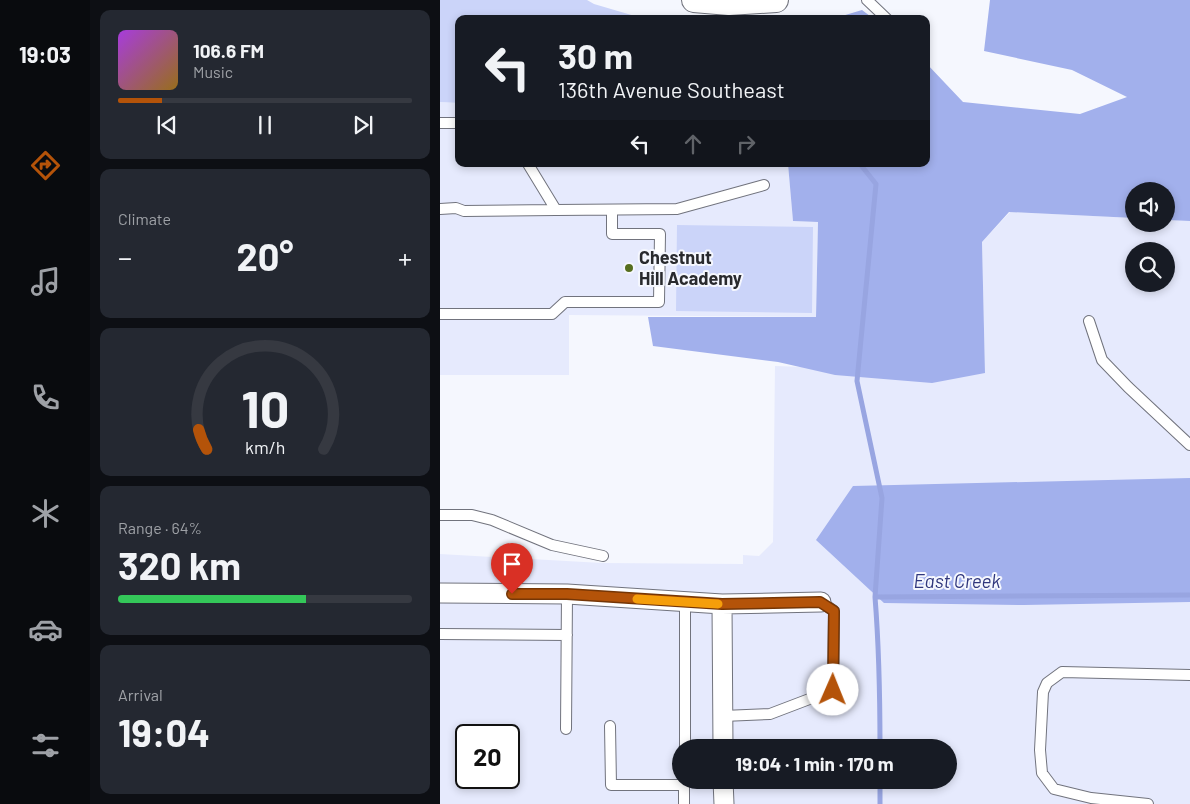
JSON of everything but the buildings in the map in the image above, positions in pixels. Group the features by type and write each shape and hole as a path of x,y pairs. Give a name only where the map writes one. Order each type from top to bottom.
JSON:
{"street":[{"path":"694,0 729,3 776,0"},
{"path":"440,593 567,594 722,604 820,602"},
{"path":"722,604 723,739"},
{"path":"723,789 724,804"}],"lane":[{"path":"867,0 883,15"},
{"path":"440,124 455,123"},
{"path":"530,167 556,210"},
{"path":"440,209 456,208 464,211 677,209 764,185"},
{"path":"440,314 552,314 565,302 659,302 660,234 612,234 612,210"},
{"path":"1089,321 1102,360 1190,445"},
{"path":"440,515 472,515 492,520 552,545 602,556"},
{"path":"566,729 567,594"},
{"path":"684,739 685,602"},
{"path":"723,716 770,714 833,690 834,611 820,602"},
{"path":"440,634 567,635"},
{"path":"1148,804 1091,798 1054,789 1042,773 1040,750 1043,692 1047,683 1062,672 1190,675"},
{"path":"610,726 611,785 672,782"},
{"path":"684,789 684,804"}],"shaded area":[{"path":"440,0 587,0 594,4 631,15 455,15 455,103 440,102"},
{"path":"990,0 1190,0 1190,221 1175,220 1175,182 1125,182 1125,218 1009,212 982,242 985,373 932,383 835,375 778,362 653,346 648,317 816,317 818,222 793,221 788,167 930,167 930,67 963,102 1080,114 1127,97 1072,70 984,51"},
{"path":"862,10 869,15 845,15"},
{"name":"Chestnut Hill Academy","path":"440,102 455,103 455,167 788,167 793,221 818,222 816,317 569,315 569,375 440,375"},
{"path":"1010,212 1125,218 1125,232 1175,232 1175,220 1190,221 1190,804 440,804 440,554 602,563 743,564 743,555 759,556 773,542 775,366 985,373 982,242"},
{"path":"677,225 813,227 812,313 676,311"},
{"path":"1190,478 1190,602 1024,605 884,603 816,540 853,486"}],"waterway":[{"path":"862,167 876,184 857,381 882,498 875,597"},
{"name":"East Creek","path":"880,739 875,597 1190,595"},
{"name":"East Creek","path":"880,789 880,804"}],"slow traffic":[{"path":"637,599 718,604"}],"place":[{"name":"Chestnut Hill Academy","path":"629,268"}],"route":[{"path":"512,594 567,594 722,604 820,602 834,611 833,690"}]}
